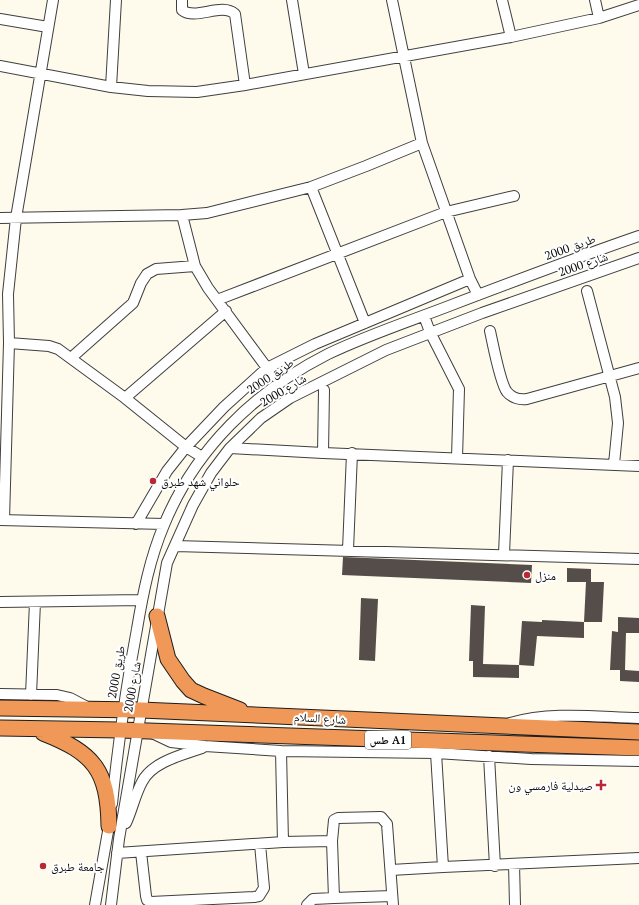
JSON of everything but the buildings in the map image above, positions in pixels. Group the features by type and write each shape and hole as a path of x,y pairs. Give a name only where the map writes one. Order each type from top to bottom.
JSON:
{"highway":[{"path":"157,616 168,659 182,681 191,690 236,709 260,715"},
{"name":"شارع السلام","path":"0,708 141,710 639,732"},
{"name":"شارع السلام","path":"0,728 34,730 120,730 639,748"},
{"path":"34,730 73,746 92,760 99,771 108,797 109,826"}],"street":[{"path":"53,0 4,293 9,343 4,358 2,520 164,524"},
{"path":"111,88 116,0"},
{"path":"182,0 182,10 188,14 228,11 235,14 245,85"},
{"path":"292,0 304,74"},
{"path":"392,0 422,142 470,279 478,295"},
{"path":"502,0 511,38"},
{"path":"595,0 598,18"},
{"path":"0,66 111,88 148,91 197,92 245,85 511,38 598,18 639,5"},
{"path":"0,19 48,27"},
{"path":"0,218 182,215 207,213 311,187 366,166 422,142"},
{"path":"311,187 365,323"},
{"path":"217,300 338,252 446,212 514,196"},
{"path":"182,215 195,266 217,300 267,368 281,382"},
{"name":"طريق 2000","path":"95,905 109,826 123,710 142,600 150,566 164,524 185,483 202,457 227,426 250,405 281,382 328,354 478,295 639,236"},
{"name":"شارع 2000","path":"119,839 144,732 141,710 167,563 211,473 230,448 261,418 290,398 386,350 430,332 639,258"},
{"path":"71,358 133,303 140,283 147,274 156,269 195,266"},
{"path":"136,524 167,471 186,447 224,407 267,368 315,344 470,279"},
{"path":"587,291 611,377 618,423 614,464"},
{"path":"125,398 226,311"},
{"path":"424,316 430,332 459,389 457,458"},
{"path":"490,331 504,387 509,394 515,398 527,399 611,377 639,368"},
{"path":"9,343 49,346 58,349 125,398 186,447 202,457"},
{"path":"323,453 324,390"},
{"path":"230,448 639,466"},
{"path":"348,550 352,453"},
{"path":"504,554 508,460"},
{"path":"175,546 504,554 639,559"},
{"path":"0,602 142,600"},
{"path":"31,695 35,602"},
{"path":"0,694 57,695 70,698 92,710"},
{"path":"497,726 526,718 558,715 639,718"},
{"path":"144,732 171,742 205,746 281,751 436,753 531,759 639,761"},
{"path":"111,905 119,839 142,781 148,774 174,758 205,746"},
{"path":"281,751 283,842"},
{"path":"436,753 443,867"},
{"path":"489,756 495,866"},
{"path":"307,905 313,899 334,898 393,900 387,824 381,817 338,818 334,820 332,826 332,841 334,898"},
{"path":"117,853 283,842 332,841"},
{"path":"141,852 147,903 259,896 264,888 260,844"},
{"path":"391,870 639,858"},
{"path":"514,864 515,905"}],"place":[{"name":"حلواني شهد طبرق","path":"153,481"},
{"name":"منزل","path":"527,575"},
{"name":"صيدلية فارمسي ون","path":"601,785"},
{"name":"جامعة طبرق","path":"43,866"}]}
